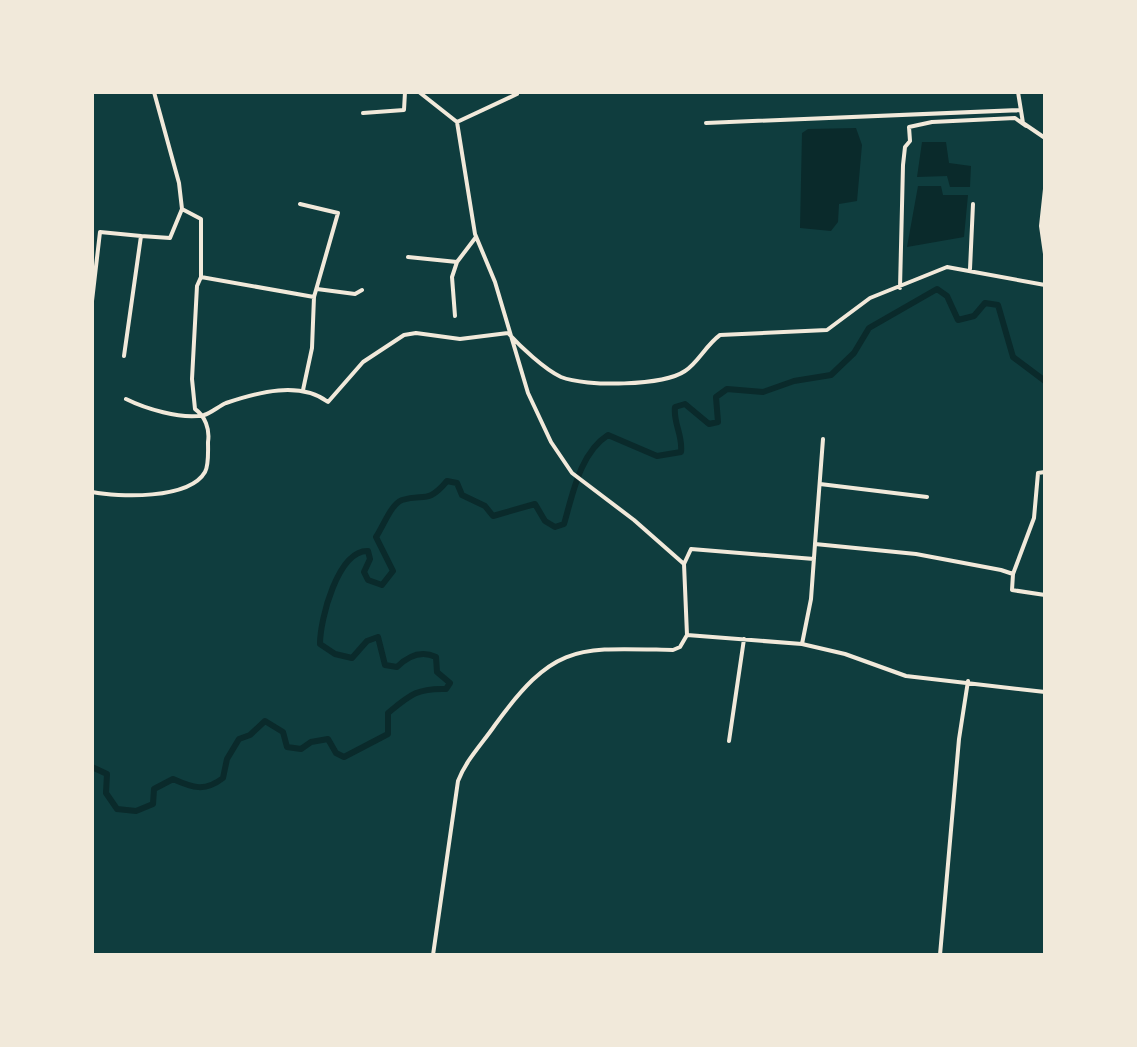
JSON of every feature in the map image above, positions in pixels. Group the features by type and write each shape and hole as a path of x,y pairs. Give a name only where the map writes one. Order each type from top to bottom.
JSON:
{"street":[{"path":"92,301 100,232 170,238 182,209 179,183 154,92"},
{"path":"363,113 404,110 405,92"},
{"path":"419,92 457,122 468,206 476,237 495,282 528,393 566,468 684,564"},
{"path":"1018,92 1026,126"},
{"path":"457,122 517,94"},
{"path":"706,123 1021,110"},
{"path":"900,288 903,165 905,147 910,141 909,127 932,122 1015,118 1045,138"},
{"path":"1045,189 1041,226 1045,254"},
{"path":"300,204 338,213 314,297 312,348 303,390"},
{"path":"970,269 973,204"},
{"path":"92,492 141,496 195,482 206,471 209,435 203,415 195,409 192,379 197,286 201,277 201,219 182,209"},
{"path":"124,356 141,236"},
{"path":"455,316 452,277 457,262 476,237"},
{"path":"408,257 457,262"},
{"path":"126,399 147,411 203,415 256,394 303,390 315,392 328,402 363,362 404,335 416,333 460,339 508,333 560,376 588,383 649,380 688,370 709,343 720,335 827,330 870,298 947,267 1045,285"},
{"path":"201,277 314,297"},
{"path":"317,289 355,294 362,290"},
{"path":"802,644 814,559 823,439"},
{"path":"1045,472 1038,473 1034,518 1013,574 1012,590 1045,595"},
{"path":"820,484 927,497"},
{"path":"815,544 916,554 1013,574"},
{"path":"433,955 458,781 464,766 521,689 567,654 588,649 673,650 680,647 687,635 684,564 691,549 814,559"},
{"path":"687,635 802,644 845,654 906,676 1045,692"},
{"path":"729,741 744,639"},
{"path":"940,955 957,754 968,681"}],"water":[{"path":"856,128 862,145 857,201 839,204 838,222 831,231 800,228 802,133 808,129"},
{"path":"922,142 946,142 949,163 971,166 970,187 950,187 947,176 917,177"},
{"path":"918,186 941,186 943,195 968,195 964,237 907,247"}],"waterway":[{"path":"92,767 107,774 106,793 117,809 136,811 153,804 154,789 173,779 187,785 205,787 223,778 227,759 239,739 250,735 265,721 283,732 287,747 301,749 311,742 328,739 336,753 344,757 388,734 388,713 408,697 421,691 446,689 450,683 437,672 436,657 415,655 397,667 385,665 378,637 367,641 352,658 335,654 320,644 327,603 348,562 357,554 368,551 370,559 364,572 368,580 382,585 393,571 376,537 391,511 402,500 430,496 447,481 457,483 462,495 485,506 493,516 535,504 545,521 555,527 564,524 584,463 608,435 657,456 681,452 675,407 685,404 709,424 718,422 716,397 727,389 763,392 794,381 831,375 854,353 869,328 937,289 947,296 958,320 974,316 985,303 998,305 1013,357 1045,381"}]}
